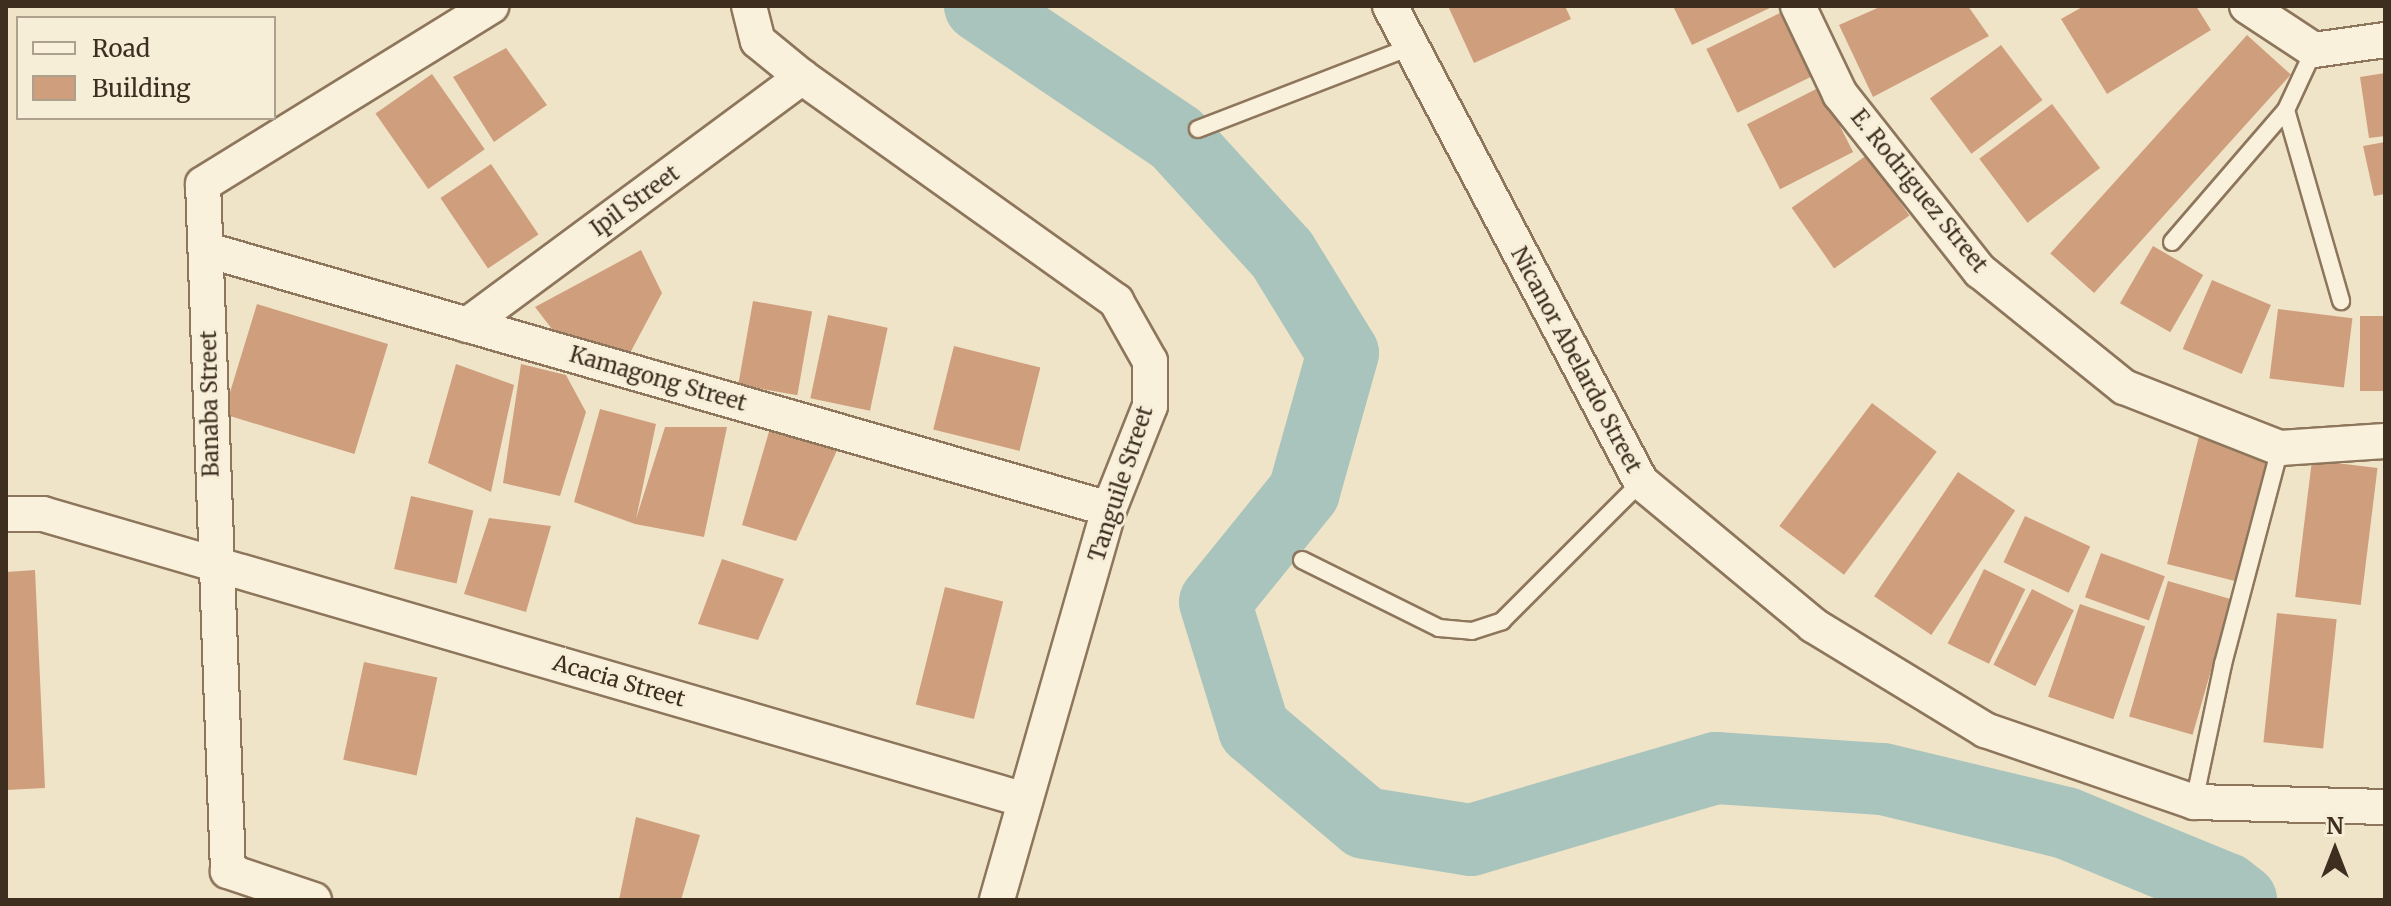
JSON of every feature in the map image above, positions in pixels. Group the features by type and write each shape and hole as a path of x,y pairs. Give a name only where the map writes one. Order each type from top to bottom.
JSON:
{"street":[{"name":"Banaba Street","path":"314,900 228,871 213,562 203,184 491,6"},
{"name":"Tanguile Street","path":"749,6 758,41 802,77 1116,301 1150,361 1150,406 1109,509 997,900"},
{"name":"Nicanor Abelardo Street","path":"1390,6 1408,48 1641,482 1813,625 1985,730 2194,802 2385,807"},
{"name":"E. Rodriguez Street","path":"1798,6 1840,94 1980,271 2124,387 2280,448 2385,441"},
{"path":"2247,6 2314,50 2385,40"},
{"name":"Ipil Street","path":"467,325 802,77"},
{"name":"Kamagong Street","path":"207,250 1109,509"},
{"name":"Acacia Street","path":"6,514 43,514 1025,800"}],"lane":[{"path":"1198,129 1408,48"},
{"path":"2172,242 2286,110 2314,50"},
{"path":"2286,110 2341,301"},
{"path":"2194,802 2223,664 2280,448"},
{"path":"1302,560 1439,628 1472,631 1502,621 1641,482"}],"building":[{"path":"1448,6 1565,6 1571,19 1474,63"},
{"path":"1673,6 1774,6 1692,45"},
{"path":"1882,6 1968,6 1989,36 1873,97 1839,25"},
{"path":"2084,6 2196,6 2211,30 2107,94 2061,19"},
{"path":"1780,13 1811,77 1737,113 1706,49"},
{"path":"2247,35 2291,74 2094,293 2050,253"},
{"path":"2001,45 2043,100 1971,154 1930,99"},
{"path":"506,48 547,105 494,142 453,77"},
{"path":"2385,73 2385,136 2369,138 2360,77"},
{"path":"432,74 485,149 428,189 375,114"},
{"path":"1820,87 1853,152 1780,189 1747,124"},
{"path":"2052,104 2100,168 2027,223 1979,159"},
{"path":"2385,142 2385,194 2374,196 2363,146"},
{"path":"1867,155 1909,216 1834,268 1792,208"},
{"path":"491,164 539,234 488,269 440,198"},
{"path":"2153,246 2203,275 2170,332 2120,303"},
{"path":"641,250 662,293 629,355 555,333 535,307"},
{"path":"2212,280 2271,305 2242,374 2183,349"},
{"path":"753,301 812,311 797,395 738,385"},
{"path":"257,304 388,344 354,454 223,414"},
{"path":"2278,309 2352,318 2344,388 2269,378"},
{"path":"828,315 888,328 870,411 810,398"},
{"path":"2360,316 2385,316 2385,391 2360,391"},
{"path":"954,346 1040,368 1020,451 933,429"},
{"path":"456,364 514,385 491,492 428,463"},
{"path":"521,364 566,375 586,412 560,496 503,483"},
{"path":"1872,403 1937,452 1844,575 1779,526"},
{"path":"600,409 656,424 636,519 665,427 727,427 704,537 635,524 574,502"},
{"path":"770,428 838,448 796,541 742,525"},
{"path":"2199,436 2269,453 2237,581 2167,564"},
{"path":"2312,460 2378,468 2361,605 2295,597"},
{"path":"1958,472 2015,511 1931,635 1874,596"},
{"path":"411,496 473,510 456,583 394,569"},
{"path":"2025,516 2090,546 2069,593 2003,562"},
{"path":"489,518 551,526 526,612 464,594"},
{"path":"2101,553 2165,576 2149,620 2085,597"},
{"path":"722,559 784,579 758,640 698,624"},
{"path":"1984,569 2025,589 1989,664 1948,644"},
{"path":"35,570 45,788 6,790 6,572"},
{"path":"2168,581 2231,599 2193,735 2129,717"},
{"path":"945,587 1003,602 974,719 916,704"},
{"path":"2032,589 2074,610 2035,686 1993,665"},
{"path":"2080,604 2145,626 2113,719 2048,697"},
{"path":"2277,613 2337,619 2323,749 2263,742"},
{"path":"364,662 437,678 417,775 343,760"},
{"path":"636,817 700,835 681,900 619,900"}],"waterway":[{"path":"980,6 1176,138 1282,254 1343,353 1304,492 1215,602 1254,729 1365,823 1471,840 1716,768 1883,779 2066,823 2227,889 2241,900"}]}
